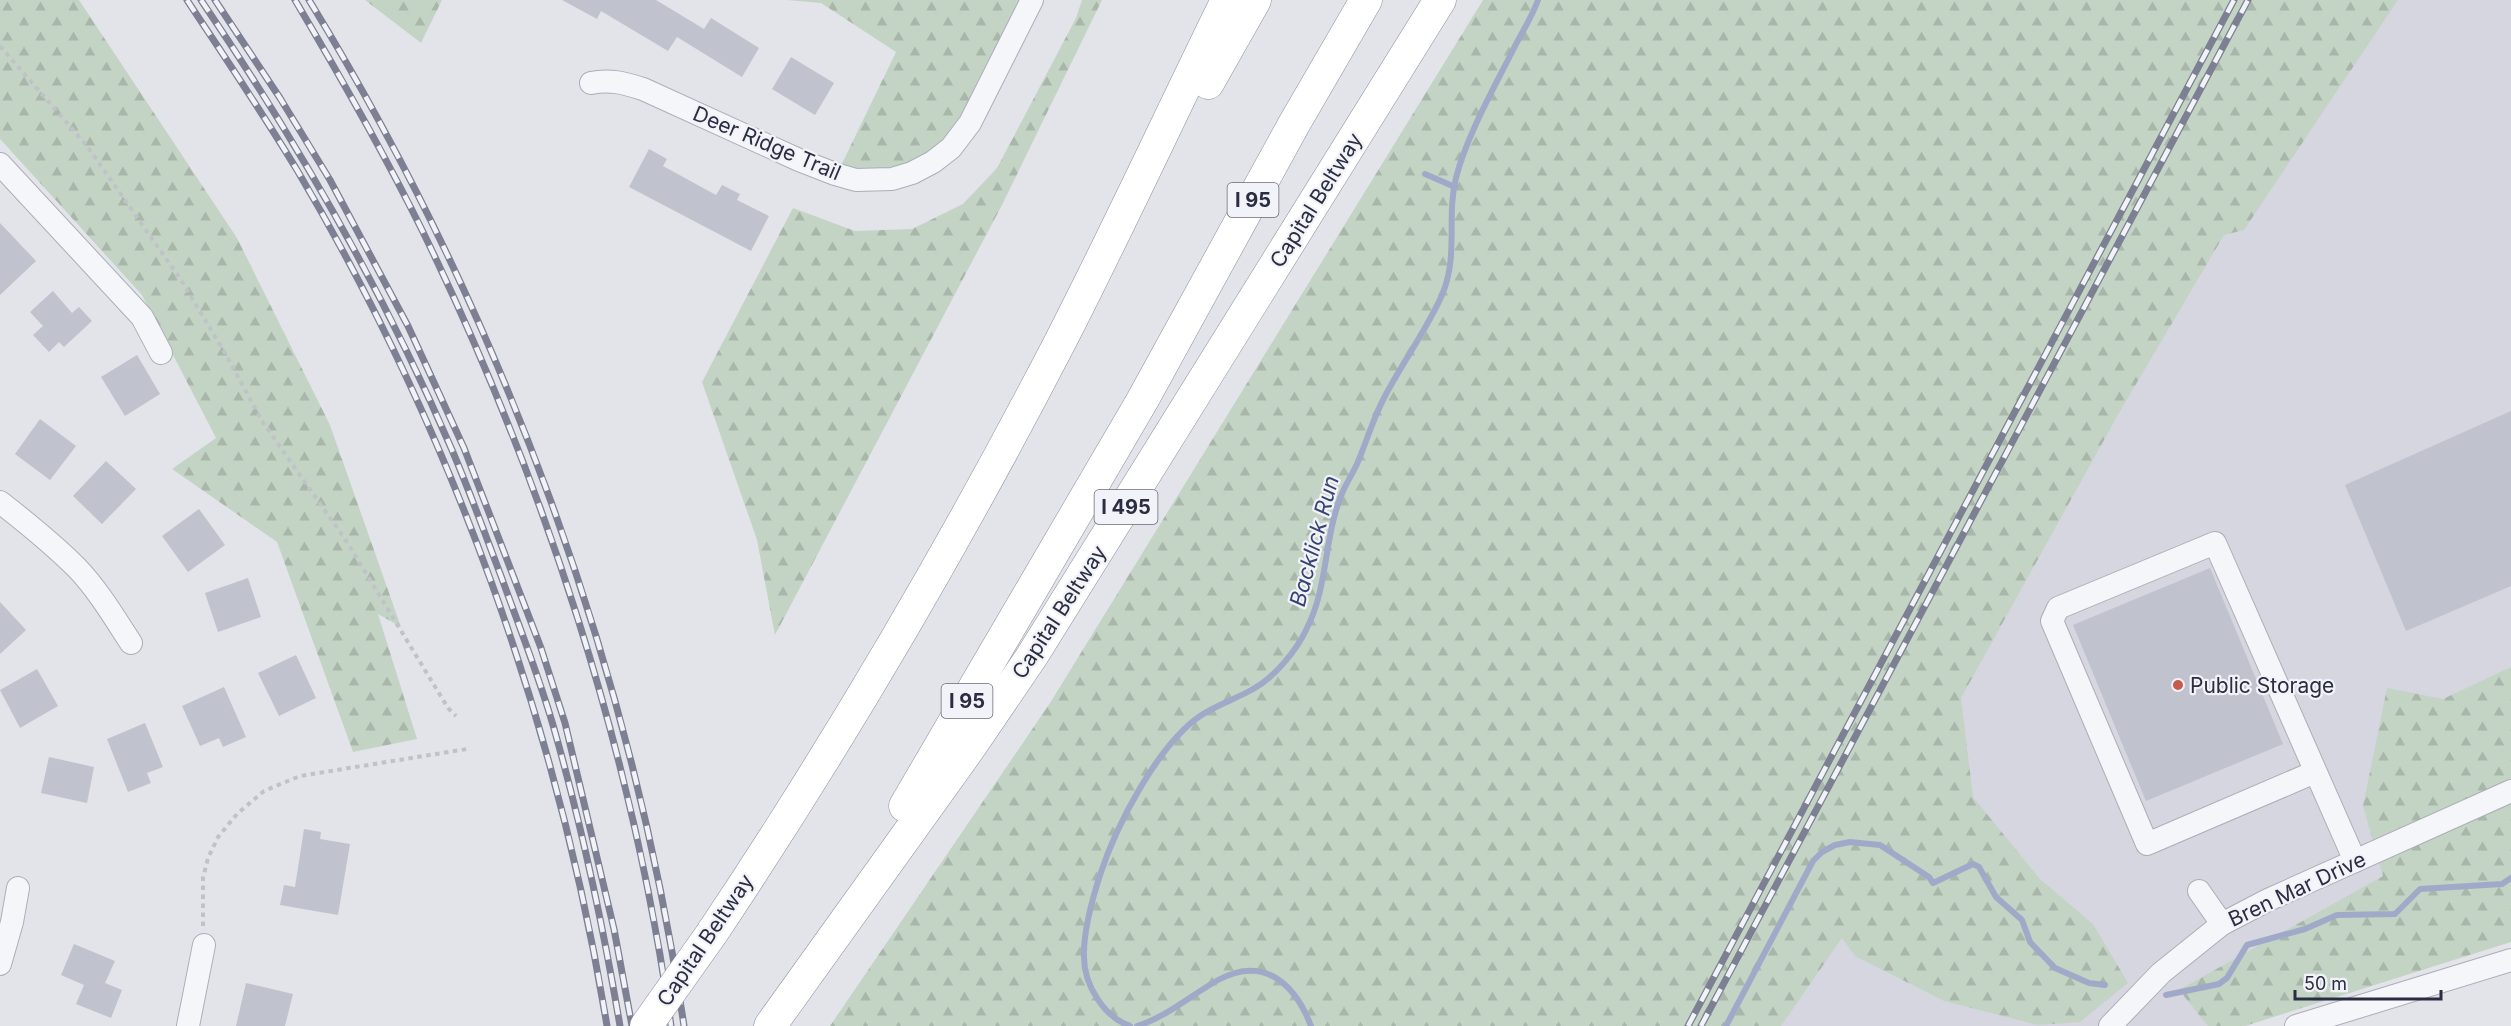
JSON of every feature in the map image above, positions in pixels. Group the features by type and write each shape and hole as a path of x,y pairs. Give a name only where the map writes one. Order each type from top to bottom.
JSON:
{"highway":[{"name":"Capital Beltway","path":"646,1026 712,933 817,772 927,587 1060,342 1227,0"},
{"path":"1060,342 1255,0"},
{"path":"1142,401 1350,0"},
{"name":"I 95","path":"790,998 951,730 1142,401 1294,123 1366,0"},
{"name":"Capital Beltway","path":"770,1026 968,750 1038,646 1440,0"}],"street":[{"name":"Deer Ridge Trail","path":"591,83 622,82 643,89 835,174 856,180 892,179 912,173 933,162 951,148 970,123 1032,0"},
{"path":"0,164 142,317 161,353"},
{"path":"0,502 45,538 79,570 105,602 131,643"},
{"path":"2315,772 2147,844 2052,621 2058,608 2216,543 2355,861"},
{"name":"Bren Mar Drive","path":"2110,1026 2161,974 2222,924 2268,900 2511,791"},
{"path":"0,964 12,922 18,888"},
{"path":"2199,891 2222,924"},
{"path":"188,1026 204,945"},
{"path":"2296,1026 2511,960"}],"path":[{"path":"0,46 87,146 181,280 262,421 340,532 444,701 456,716"},
{"path":"204,945 203,878 208,858 218,837 255,797 300,776 467,749"}],"shaded area":[{"path":"2327,0 2511,0 2511,930 2233,1026 1777,1026"}],"green space":[{"path":"0,0 79,0 237,238 330,425 401,627 378,614 417,739 353,752 277,542 172,469 216,438 142,295 0,139"},
{"path":"365,0 442,0 421,43"},
{"path":"787,0 1034,0 942,164 835,178 896,52 821,3"},
{"path":"1082,0 1102,0 1002,205 775,635 757,540 702,382 793,208 855,231 912,229 963,204 997,168 1076,18"},
{"path":"1483,0 2398,0 2244,230 2224,235 2119,413 1961,698 1973,797 2040,879 2093,924 2128,983 2080,1022 2038,1025 1944,1001 1855,956 1842,938 1781,1026 830,1026 1050,703"},
{"path":"2511,667 2511,942 2245,1026 2208,1026 2179,990 2383,876 2363,806 2387,688 2443,699"}],"building":[{"path":"562,0 656,0 704,29 711,18 759,48 742,77 677,37 668,51 601,11 597,19"},
{"path":"791,57 834,83 815,115 772,89"},
{"path":"649,149 667,159 663,166 716,195 722,185 740,194 737,200 769,216 751,251 629,187"},
{"path":"0,223 36,261 0,295"},
{"path":"53,291 72,313 79,307 92,321 64,347 59,342 49,352 33,335 43,326 30,312"},
{"path":"137,355 160,394 125,416 101,377"},
{"path":"2511,411 2511,586 2406,631 2345,485"},
{"path":"40,419 76,446 50,480 15,454"},
{"path":"106,461 136,489 102,524 73,496"},
{"path":"199,509 225,545 188,572 162,536"},
{"name":"Public Storage","path":"2210,568 2283,744 2146,801 2073,625"},
{"path":"248,578 261,617 218,632 205,593"},
{"path":"0,602 26,630 0,654"},
{"path":"296,655 316,698 279,716 258,673"},
{"path":"37,669 58,706 20,728 0,690"},
{"path":"224,687 246,737 223,747 219,738 200,746 182,706"},
{"path":"145,723 163,767 147,773 151,783 128,792 107,739"},
{"path":"49,757 94,767 87,803 41,793"},
{"path":"304,829 321,832 320,839 350,844 338,915 280,905 284,885 295,887"},
{"path":"74,944 115,961 105,983 122,990 111,1018 76,1004 84,985 61,975"},
{"path":"246,983 293,994 285,1026 236,1026"}],"waterway":[{"name":"Backlick Run","path":"1130,1026 1112,1015 1097,999 1085,968 1084,947 1087,926 1107,855 1140,788 1168,747 1184,729 1200,716 1253,689 1269,678 1291,654 1303,636 1319,596 1331,529 1343,492 1380,406 1442,295 1450,265 1453,193 1461,162 1482,112 1538,0"},
{"path":"1425,174 1455,187"},
{"path":"1726,1026 1813,861 1822,852 1835,845 1850,842 1880,845 1929,877 1933,883 1973,864 1979,867 1996,897 2022,920 2030,942 2055,968 2089,983 2105,985"},
{"path":"2166,995 2219,984 2227,978 2247,945 2305,929 2337,915 2395,914 2420,889 2502,884 2511,878"},
{"name":"Backlick Run","path":"1137,1026 1169,1011 1218,980 1235,973 1250,971 1263,972 1287,986 1311,1026"}],"railway":[{"path":"187,0 284,148 353,270 404,372 450,477 492,583 528,692 560,802 586,914 607,1026"},
{"path":"201,0 272,108 337,219 398,333 459,466 553,725 591,874 620,1026"},
{"path":"215,0 280,98 330,180 408,326 464,448 541,648 565,723 614,929 632,1026"},
{"path":"295,0 361,115 423,232 467,326 545,520 608,720 633,821 654,923 671,1026"},
{"path":"309,0 378,119 441,241 498,366 548,494 592,625 630,757 661,891 684,1026"},
{"path":"1688,1026 2234,0"},
{"path":"1701,1026 2248,0"}],"place":[{"name":"Public Storage","path":"2178,685"}]}
